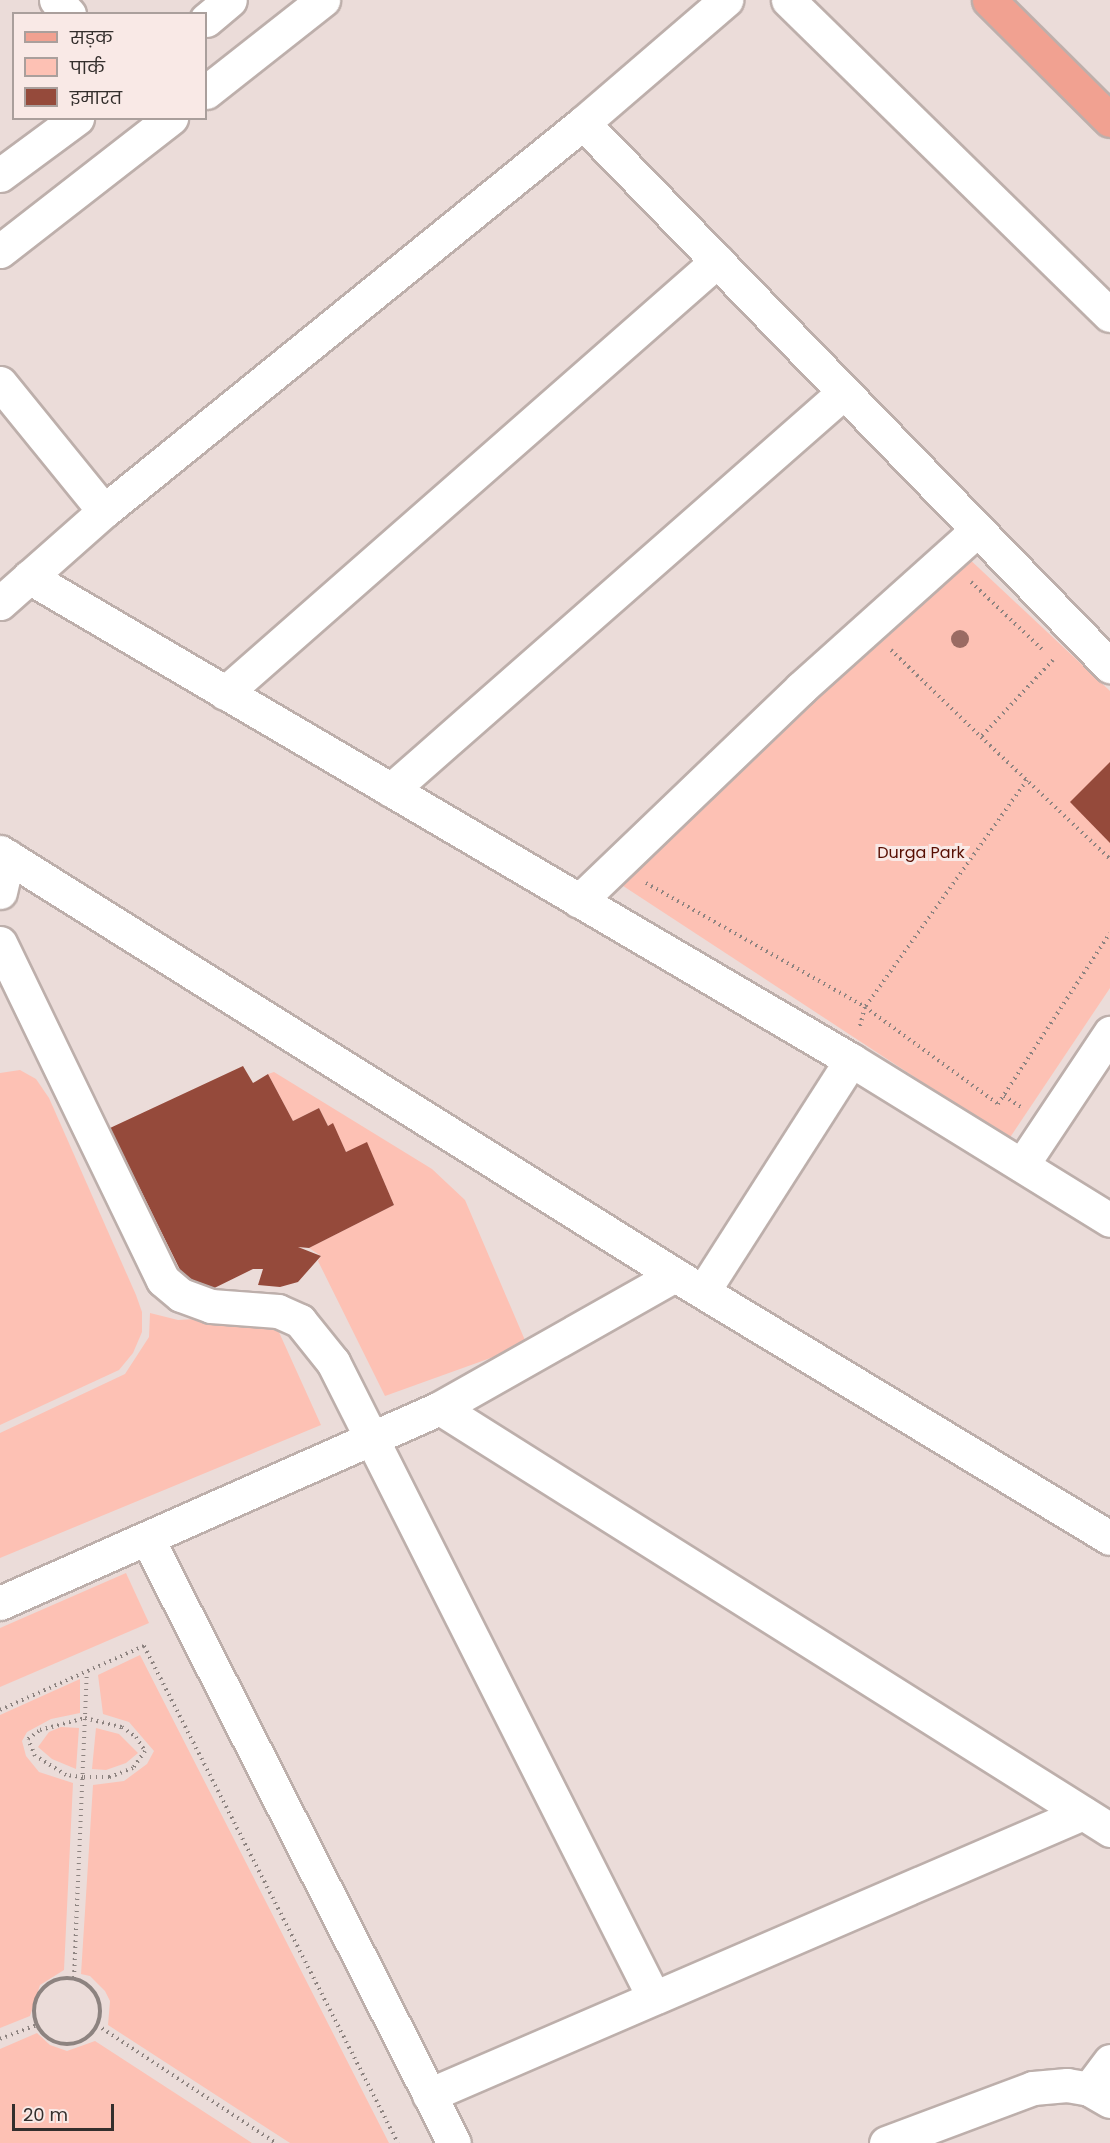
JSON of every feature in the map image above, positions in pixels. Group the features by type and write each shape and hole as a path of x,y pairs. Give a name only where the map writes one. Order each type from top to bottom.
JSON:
{"main road":[{"path":"989,0 1110,120"}],"street":[{"path":"56,0 67,12"},
{"path":"207,19 230,0"},
{"path":"207,91 323,0"},
{"path":"0,603 104,511 583,123 726,0"},
{"path":"788,0 1110,315"},
{"path":"0,176 74,120"},
{"path":"0,251 168,120"},
{"path":"583,123 1110,666"},
{"path":"225,693 717,261"},
{"path":"0,383 104,511"},
{"path":"391,790 844,392"},
{"path":"579,901 792,696 977,530"},
{"path":"29,577 851,1060 1110,1220"},
{"path":"0,892 4,854 675,1275 705,1290 1110,1538"},
{"path":"0,942 163,1280 181,1295 211,1306 278,1311 300,1321 333,1362 654,1998"},
{"path":"1022,1165 1110,1033"},
{"path":"705,1290 851,1060"},
{"path":"0,1603 440,1408 675,1275"},
{"path":"440,1408 1110,1830"},
{"path":"147,1538 454,2143"},
{"path":"429,2095 1083,1813"},
{"path":"886,2143 1033,2088 1067,2085 1100,2095 1110,2061"}],"path":[{"path":"963,575 1053,660"},
{"path":"981,737 1053,660 1080,635"},
{"path":"887,646 1110,859"},
{"path":"851,1060 865,1007 1027,780"},
{"path":"646,875 646,885 865,1007 998,1104 1110,933"},
{"path":"0,1710 144,1646 398,2143"},
{"path":"74,1978 87,1672"},
{"path":"85,1718 122,1727 136,1737 145,1751 133,1768 109,1777 83,1777 49,1767 34,1756 27,1739 59,1722 85,1718"},
{"path":"63,1977 74,1978 98,1996 100,2016 97,2025 91,2035 72,2044 51,2040 36,2025 34,2004 45,1986 63,1977"},
{"path":"0,2039 36,2025"},
{"path":"97,2025 276,2143"}],"green space":[{"name":"Durga Park","path":"965,555 1110,691 1110,988 1009,1139 611,878"},
{"path":"20,1070 36,1079 49,1098 136,1295 142,1312 142,1332 133,1353 119,1370 0,1425 0,1073"},
{"path":"274,1072 432,1169 465,1200 527,1345 385,1396 318,1261 321,1256 309,1248 394,1205 367,1143 346,1152 333,1124 328,1126 319,1108 293,1121 268,1074"},
{"path":"150,1313 178,1320 245,1316 278,1330 321,1425 0,1558 0,1433 125,1374 149,1337"},
{"path":"126,1573 149,1623 0,1687 0,1628"},
{"path":"140,1655 389,2143 290,2143 108,2025 110,2001 105,1991 90,1976 81,1974 93,1785 124,1781 147,1764 154,1751 129,1722 103,1714 98,1675"},
{"path":"80,1679 80,1713 51,1719 27,1732 22,1741 26,1756 39,1772 73,1783 64,1970 40,1985 30,2016 0,2028 0,1715"},
{"path":"61,1727 79,1728 76,1769 52,1759 38,1747 49,1732"},
{"path":"96,1728 119,1734 138,1753 126,1763 106,1770 92,1769"},
{"path":"37,2033 50,2045 67,2051 95,2041 252,2143 0,2143 0,2049"}],"building":[{"path":"1110,762 1110,843 1070,802"},
{"path":"243,1066 253,1083 268,1074 293,1121 319,1108 328,1126 333,1123 346,1152 367,1142 394,1205 309,1248 298,1247 321,1256 298,1282 280,1287 258,1285 263,1269 253,1269 194,1298 110,1128"}]}
